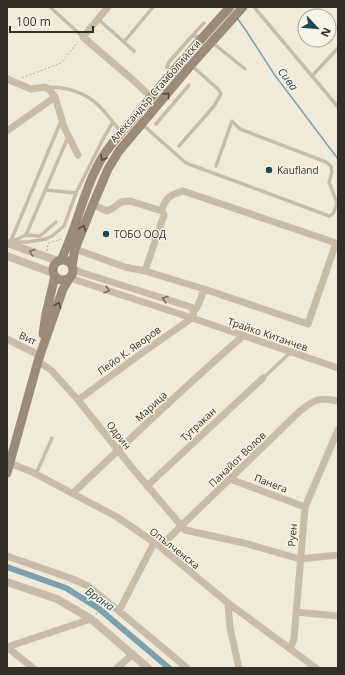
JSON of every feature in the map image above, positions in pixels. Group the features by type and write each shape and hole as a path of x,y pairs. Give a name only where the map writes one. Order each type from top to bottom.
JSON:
{"main road":[{"name":"Александър Стамболийски","path":"38,358 54,274 54,266 60,261 70,239 89,185 105,153 170,74 230,7"},
{"name":"Александър Стамболийски","path":"7,473 38,358 63,289 72,274 75,249 108,169 119,151 191,66 243,8"},
{"path":"60,261 68,261 73,267"},
{"path":"54,274 57,278 62,280 69,278"}],"street":[{"path":"108,7 83,36 151,97"},
{"path":"10,81 33,89 45,87 49,89 55,97 61,120 78,155"},
{"path":"7,131 55,97"},
{"path":"75,249 125,267 145,271 204,289 308,324 336,243 183,191 168,197 163,205 162,211 164,215 145,271"},
{"path":"98,207 107,211 121,202 130,201 162,211"},
{"path":"9,243 60,261"},
{"path":"7,256 54,274"},
{"name":"Трайко Китанчев","path":"73,267 80,272 191,307 193,314"},
{"name":"Трайко Китанчев","path":"69,278 193,314 243,336 338,368"},
{"path":"193,314 199,305 204,289"},
{"name":"Пейо К. Яворов","path":"78,400 193,314"},
{"name":"Марица","path":"73,493 243,336"},
{"name":"Вит","path":"7,339 38,358"},
{"name":"Одрин","path":"38,358 78,400 181,526"},
{"name":"Тутракан","path":"147,486 262,378"},
{"name":"Панайот Волов","path":"154,543 164,543 311,402 329,399 338,401"},
{"name":"Руен","path":"290,649 294,639 305,507 338,430"},
{"name":"Опълченска","path":"9,463 36,474 117,517 154,543 228,603 316,668"},
{"name":"Панега","path":"230,479 305,507"},
{"path":"181,526 185,530 244,543 300,559 338,555"},
{"path":"119,610 154,543"},
{"path":"7,556 70,578 88,586 119,610 187,668"},
{"path":"7,582 57,599 93,618 148,668"},
{"path":"228,603 230,628 239,668"},
{"path":"296,612 338,616"},
{"path":"7,647 93,618"},
{"path":"7,647 33,668"},
{"path":"117,668 133,654"}],"lane":[{"path":"50,7 83,36"},
{"path":"124,42 153,7"},
{"path":"254,7 338,107"},
{"path":"98,19 134,51"},
{"path":"170,74 167,67 169,62 204,23"},
{"path":"192,37 204,37"},
{"path":"212,42 245,69"},
{"path":"312,76 338,48"},
{"path":"180,146 214,106 221,94 219,90 184,59"},
{"path":"156,124 189,85"},
{"path":"47,88 52,87 72,90 91,98 100,105 121,133"},
{"path":"9,243 61,120"},
{"path":"142,124 186,163 329,216 333,214 338,203 329,182 332,172 331,166 326,162 240,129 232,121 216,166"},
{"path":"9,243 46,239 64,226 76,193 113,122"},
{"path":"26,236 69,136"},
{"path":"46,190 76,193"},
{"path":"9,243 26,236 40,236 56,222"},
{"path":"262,378 290,352"},
{"path":"36,474 52,438"}],"path":[{"path":"10,81 61,63 83,36"},
{"path":"46,257 50,237"},
{"path":"48,243 62,239 70,239"},
{"path":"93,618 104,603"}],"waterway":[{"name":"Сива","path":"237,18 274,74 338,159"},
{"name":"Врана","path":"7,567 66,588 98,608 169,668"}],"place":[{"name":"Kaufland","path":"269,170"},
{"name":"ТОБО ООД","path":"106,234"}]}
